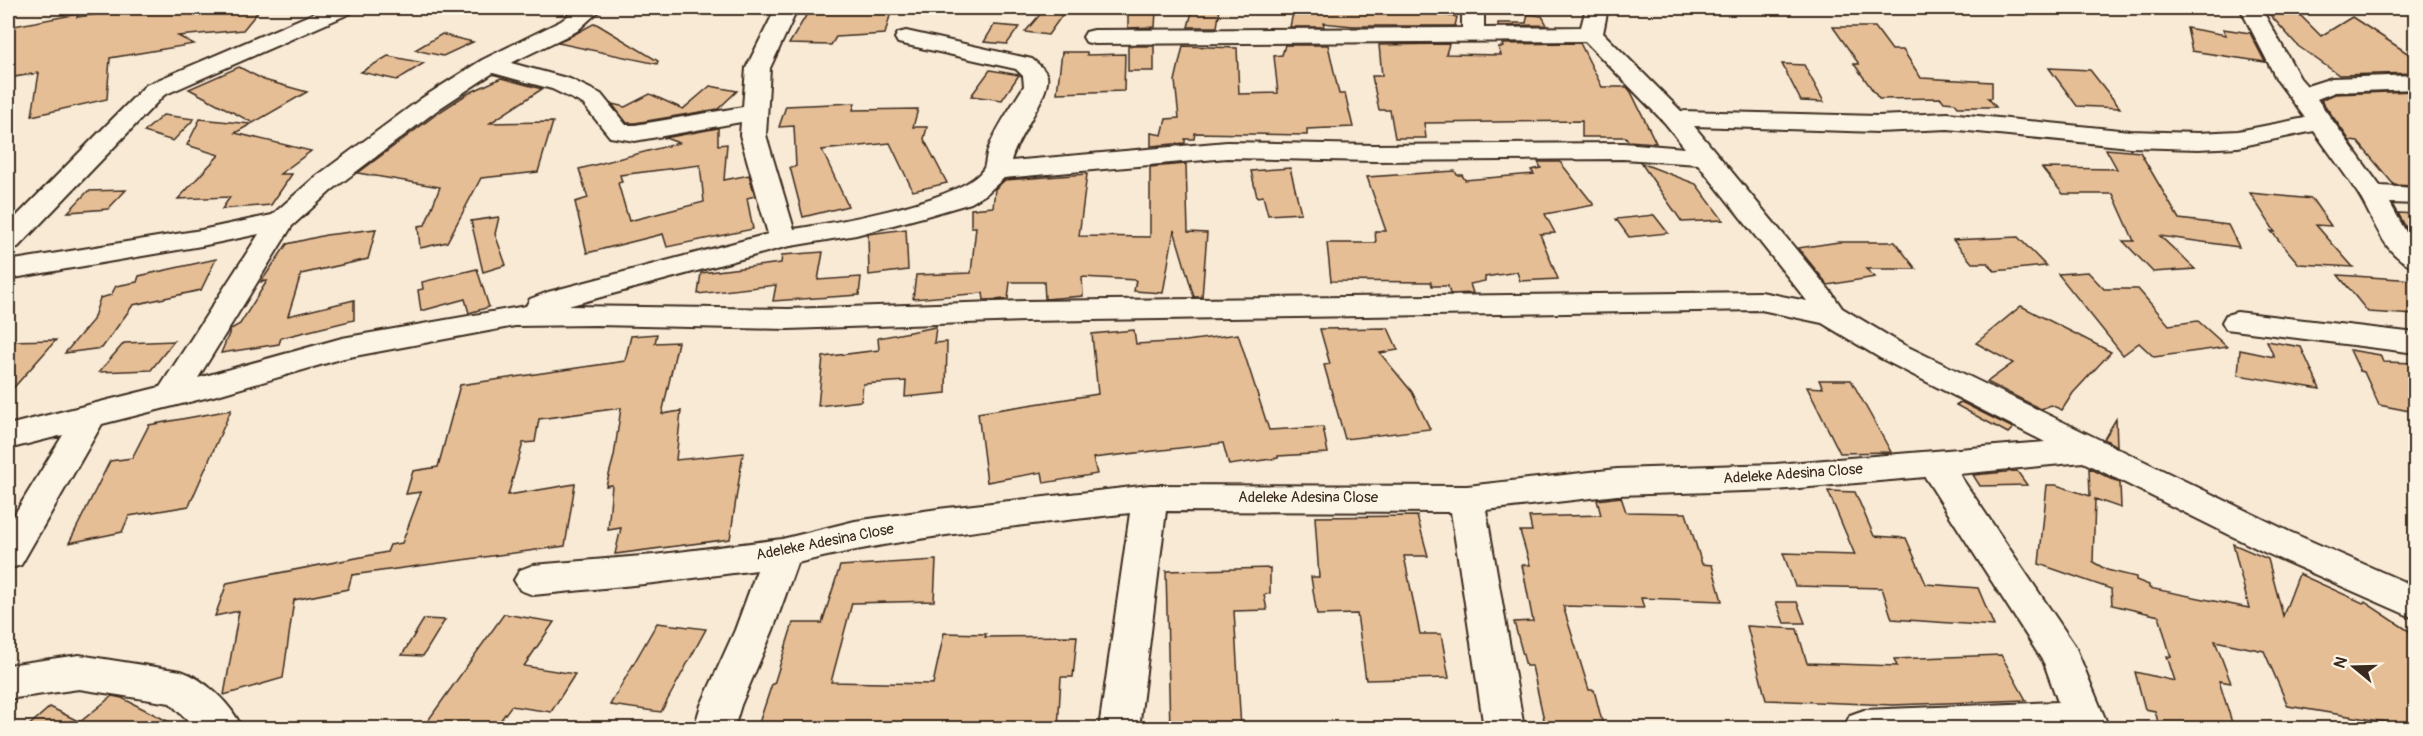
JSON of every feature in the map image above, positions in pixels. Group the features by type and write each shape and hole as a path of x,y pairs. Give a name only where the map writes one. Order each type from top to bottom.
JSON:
{"street":[{"path":"8,241 155,90 343,8"},
{"path":"171,396 281,221 323,184 401,125 490,65 569,26 591,8"},
{"path":"783,239 753,135 758,68 787,8"},
{"path":"1473,8 1473,36"},
{"path":"1591,34 1597,8"},
{"path":"2252,10 2289,80 2372,194 2394,236 2415,258"},
{"path":"1094,37 1591,34 1674,118 1767,231 1831,315"},
{"path":"515,316 558,299 783,239 856,227 961,197 977,188 996,171 1001,149 1036,86 1035,74 1024,64 906,38"},
{"path":"490,65 561,84 592,99 619,132 635,133 754,112"},
{"path":"2302,96 2332,85 2415,82"},
{"path":"1674,118 1878,124 1948,121 2130,139 2198,141 2238,139 2321,122"},
{"path":"2273,133 2344,154"},
{"path":"996,171 1227,150 1374,153 1623,151 1705,157"},
{"path":"2372,194 2415,196"},
{"path":"8,270 201,238 281,221"},
{"path":"8,437 92,414 171,396 342,348 456,325 515,316 596,315 788,319 1025,311 1761,301 1831,315 1891,351 2087,449 2277,542 2415,604"},
{"path":"2237,322 2415,343"},
{"path":"8,555 92,414"},
{"name":"Adeleke Adesina Close","path":"533,580 654,569 782,553 855,535 938,522 1150,498 1467,498 1617,482 1776,477 2023,457 2087,449"},
{"path":"1864,729 2086,723 2061,657 1933,463"},
{"path":"1119,729 1150,498"},
{"path":"1467,498 1504,729"},
{"path":"714,729 721,705 754,630 782,553"},
{"path":"8,682 79,672 181,688 222,729"}],"building":[{"path":"141,8 190,8 186,13 261,8 243,30 178,36 194,44 110,58 107,99 32,116 39,73 8,78 8,27 78,14 77,17"},
{"path":"866,8 892,8 885,34 836,37 831,45 789,44 810,9 866,10"},
{"path":"1193,8 1220,8 1217,27 1188,27"},
{"path":"1294,8 1396,8 1457,17 1455,26 1353,26 1323,23 1324,27 1290,27"},
{"path":"2264,8 2295,10 2321,36 2352,17 2415,58 2415,73 2339,75 2298,46"},
{"path":"1043,11 1063,14 1048,35 1025,32"},
{"path":"1128,11 1156,11 1155,27 1128,28"},
{"path":"1528,14 1542,16 1547,25 1498,26 1498,23 1526,23"},
{"path":"595,23 658,61 657,64 558,43"},
{"path":"994,25 1019,27 1007,44 984,42"},
{"path":"1833,27 1875,27 1892,50 1903,50 1921,78 1992,82 1992,98 1988,98 1996,107 1958,107 1955,103 1944,102 1941,98 1879,99 1854,64 1859,64"},
{"path":"2187,28 2226,35 2223,29 2250,33 2265,62 2192,51"},
{"path":"442,34 473,42 443,56 415,50"},
{"path":"1580,43 1602,87 1627,87 1631,92 1656,143 1628,141 1626,137 1582,137 1582,121 1424,123 1426,138 1395,138 1390,110 1379,110 1372,76 1382,76 1379,45 1449,44 1446,54 1501,55 1498,47 1503,47 1502,44"},
{"path":"1285,45 1328,45 1339,94 1345,94 1353,127 1307,129 1307,135 1195,133 1194,139 1185,139 1185,143 1151,146 1151,133 1162,135 1166,119 1179,118 1175,81 1183,46 1237,48 1239,94 1278,93 1274,56 1282,55"},
{"path":"1128,46 1154,46 1154,71 1128,71"},
{"path":"1062,52 1087,52 1087,55 1125,54 1124,91 1057,93"},
{"path":"388,56 424,63 397,80 361,72"},
{"path":"1782,64 1804,65 1824,102 1801,101"},
{"path":"239,67 264,80 307,92 253,123 189,89"},
{"path":"2049,68 2090,70 2120,108 2077,106"},
{"path":"990,70 1019,75 1002,100 971,96"},
{"path":"501,78 542,89 490,123 553,122 538,172 481,178 447,242 420,248 418,226 425,225 440,187 358,173 438,113 467,94"},
{"path":"710,86 737,91 718,109 635,123 627,123 612,104 625,107 650,94 683,109"},
{"path":"2415,91 2415,186 2394,185 2358,142 2350,141 2321,100 2335,94"},
{"path":"855,103 853,110 918,109 913,127 927,127 924,139 947,183 913,191 890,143 822,150 848,206 803,217 790,167 796,166 794,126 779,127 786,106"},
{"path":"163,115 194,119 173,141 144,132"},
{"path":"200,119 251,124 235,133 311,151 280,174 292,174 271,205 222,209 230,197 178,199 219,155 187,145"},
{"path":"718,128 718,145 727,144 724,180 749,175 755,196 747,198 753,229 667,247 663,234 587,253 575,202 588,198 579,169 679,143 665,138","holes":["700,165 704,202 629,221 618,183 622,182 620,175"]},
{"path":"2106,149 2140,152 2179,219 2228,225 2239,247 2160,236 2195,269 2153,272 2123,241 2134,241 2113,194 2063,194 2042,168 2117,169"},
{"path":"1538,162 1560,162 1594,205 1545,214 1555,233 1540,234 1558,279 1520,281 1517,272 1485,277 1485,281 1470,284 1473,293 1450,294 1448,286 1432,286 1431,282 1331,281 1327,243 1376,243 1375,231 1386,231 1367,177 1455,171 1465,180 1534,174 1531,170 1541,168"},
{"path":"1641,163 1696,184 1723,220 1682,222"},
{"path":"1186,164 1188,232 1207,233 1202,297 1194,297 1174,230 1163,293 1134,291 1136,280 1082,277 1083,296 1045,299 1044,282 1010,282 1008,299 984,300 983,293 913,299 916,275 971,273 976,227 971,227 971,209 993,207 995,189 1005,180 1087,174 1079,236 1150,237 1150,167"},
{"path":"1290,168 1301,213 1268,215 1263,196 1257,197 1251,171"},
{"path":"126,190 108,209 68,212 88,191"},
{"path":"2250,193 2312,199 2331,226 2316,225 2353,267 2299,264 2271,231 2275,232"},
{"path":"2398,213 2415,214 2415,238 2408,231"},
{"path":"1654,215 1668,233 1629,237 1616,219"},
{"path":"499,217 495,234 506,265 483,272 471,221"},
{"path":"376,229 368,259 301,274 288,316 354,300 354,320 281,338 279,344 221,353 231,329 240,324 267,281 261,282 287,244 326,235"},
{"path":"906,229 908,270 869,275 868,234"},
{"path":"2018,237 2046,266 1994,271 1988,263 1972,263 1953,240"},
{"path":"1839,242 1895,242 1916,269 1866,269 1875,277 1828,285 1798,248"},
{"path":"823,252 818,280 861,277 859,295 773,301 776,285 698,294 701,273 781,263 782,255"},
{"path":"216,259 201,290 133,305 102,348 65,353 93,320 100,298 111,295 116,286 137,282 139,276"},
{"path":"477,269 489,307 469,313 465,299 421,311 418,290 423,289 422,282"},
{"path":"2088,272 2104,289 2138,289 2169,325 2198,321 2227,347 2154,357 2139,343 2123,355 2058,274"},
{"path":"2338,275 2415,280 2415,315 2368,312"},
{"path":"2021,306 2111,352 2073,393 2062,410 2051,405 2041,409 1987,382 2013,363 1976,343"},
{"path":"936,327 934,343 947,342 946,393 905,397 906,381 863,384 861,401 818,406 823,357 879,350 878,338"},
{"path":"1388,328 1398,350 1380,353 1412,392 1430,429 1345,439 1324,365 1330,364 1320,329"},
{"path":"1134,330 1136,344 1186,341 1238,334 1269,430 1323,427 1328,453 1278,456 1278,458 1229,465 1223,443 1093,458 1097,474 1044,483 1042,472 987,482 978,413 1098,394 1092,334"},
{"path":"657,334 655,343 678,342 662,414 681,411 676,460 743,453 730,539 615,554 621,528 608,530 612,485 606,486 614,456 621,408 539,419 535,442 523,443 508,495 575,484 565,546 352,575 348,589 294,600 283,678 224,695 239,611 215,616 227,583 387,552 390,545 402,543 421,492 406,494 413,471 438,467 460,385 625,361 631,336"},
{"path":"56,340 8,394 8,341"},
{"path":"174,341 151,370 99,372 124,343"},
{"path":"2267,341 2301,347 2320,389 2238,375 2240,350 2274,357"},
{"path":"2350,350 2380,355 2383,362 2415,363 2415,412 2379,405 2364,372 2360,371"},
{"path":"1819,380 1851,380 1891,452 1840,453 1807,387 1823,388"},
{"path":"1961,402 2013,428 2008,433 1956,405"},
{"path":"231,410 189,506 129,516 122,532 69,543 110,461 132,458 149,425"},
{"path":"2116,419 2117,446 2104,439"},
{"path":"2089,468 2120,483 2121,508 2095,499 2093,562 2107,570 2136,577 2136,580 2149,585 2149,588 2249,608 2233,544 2268,559 2283,616 2299,574 2365,602 2415,635 2415,727 2288,706 2264,651 2215,641 2231,683 2219,681 2234,729 2160,729 2155,711 2145,709 2135,672 2175,681 2167,656 2171,657 2159,616 2112,605 2111,589 2039,564 2047,485 2056,485 2090,496"},
{"path":"2017,471 2027,485 1980,486 1973,475"},
{"path":"1828,491 1855,492 1874,536 1906,538 1926,584 1978,588 1994,626 1892,619 1882,588 1795,586 1783,553 1855,555"},
{"path":"1621,497 1626,512 1686,513 1702,564 1712,565 1722,601 1641,598 1644,608 1563,606 1589,690 1594,690 1604,729 1546,729 1532,666 1526,666 1514,622 1533,621 1522,565 1530,565 1520,531 1532,531 1529,517 1601,515 1597,500"},
{"path":"1417,516 1428,556 1404,556 1420,634 1441,634 1449,678 1366,680 1357,614 1317,615 1311,577 1319,577 1315,517"},
{"path":"936,560 934,601 852,603 831,682 933,684 944,633 986,634 985,637 1077,636 1073,677 1061,677 1058,729 825,727 824,729 757,729 793,623 822,623 840,566"},
{"path":"1270,568 1270,593 1264,595 1267,610 1234,611 1241,729 1170,729 1166,571"},
{"path":"1776,602 1797,602 1805,623 1784,623"},
{"path":"504,614 554,622 524,666 575,674 551,712 511,706 494,729 422,729"},
{"path":"424,619 445,620 423,656 402,655"},
{"path":"657,623 706,629 661,712 610,705"},
{"path":"1747,626 1797,629 1807,663 1897,666 1894,659 2001,655 2026,700 1893,705 1766,700"},
{"path":"112,696 122,698 183,729 25,729 50,707 80,722"}]}
